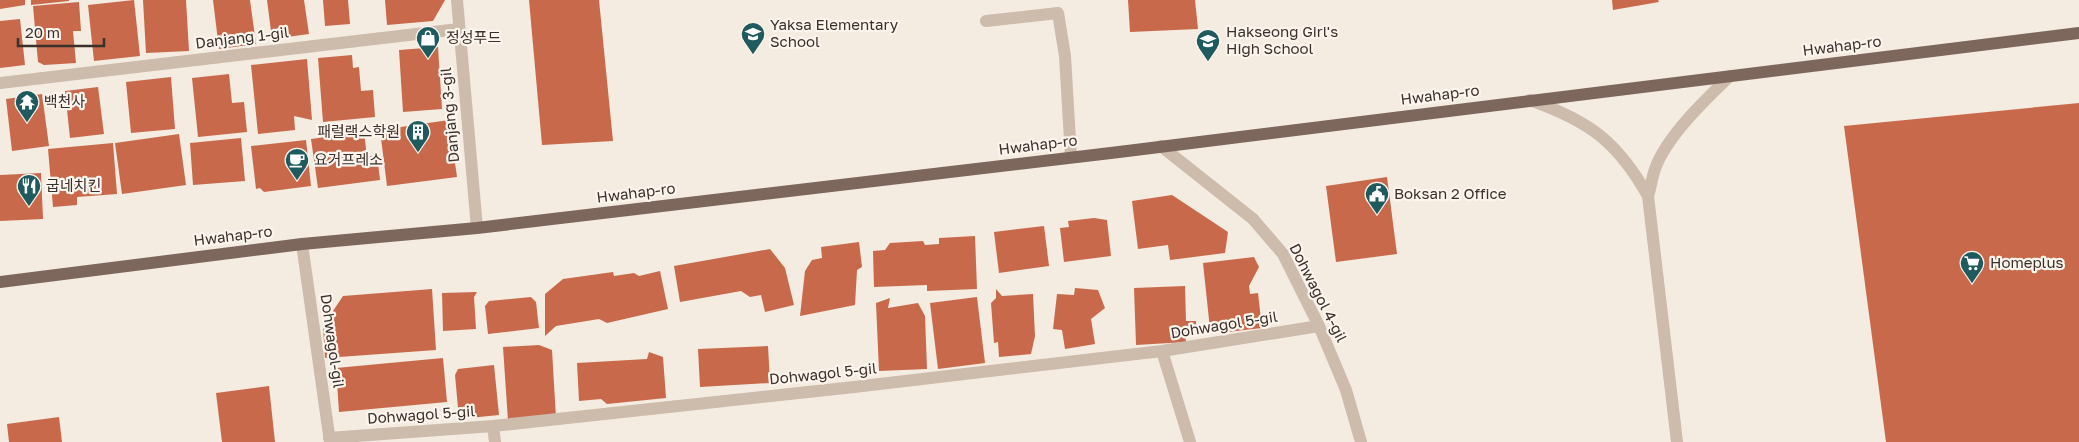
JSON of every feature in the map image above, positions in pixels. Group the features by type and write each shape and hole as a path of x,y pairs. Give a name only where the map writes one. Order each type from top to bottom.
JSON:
{"main road":[{"name":"Hwahap-ro","path":"0,282 302,244 477,228 2079,34"}],"street":[{"name":"Danjang 3-gil","path":"457,0 477,228"},
{"path":"1057,0 1065,56 1071,157"},
{"path":"986,21 1058,13"},
{"name":"Danjang 1-gil","path":"0,83 459,29"},
{"path":"1677,442 1648,196 1655,168 1668,144 1730,76"},
{"path":"1530,100 1562,111 1593,130 1624,158 1634,170 1648,196"},
{"name":"Dohwagol 4-gil","path":"1161,146 1253,219 1283,254 1319,326 1346,390 1362,442"},
{"name":"Dohwagol-gil","path":"302,244 330,440"},
{"name":"Dohwagol 5-gil","path":"330,440 493,426 1162,352 1319,326"},
{"path":"1162,352 1190,442"},
{"path":"493,426 496,442"}],"building":[{"path":"0,0 25,0 25,5 0,9"},
{"path":"31,0 69,0 69,1 31,5"},
{"path":"134,0 140,56 94,61 88,5"},
{"path":"143,0 186,0 189,51 146,53"},
{"path":"213,0 250,0 256,44 219,49"},
{"path":"267,0 304,0 309,34 272,39"},
{"path":"323,0 348,0 350,24 325,26"},
{"path":"385,0 445,0 433,21 387,25"},
{"path":"529,0 599,0 613,141 542,145"},
{"path":"1128,0 1195,0 1198,29 1130,32"},
{"path":"1612,0 1658,0 1659,2 1613,10"},
{"path":"79,2 81,31 73,31 76,63 44,65 38,62 33,6"},
{"path":"20,19 25,65 0,68 0,21"},
{"path":"438,47 442,109 403,112 399,50"},
{"path":"352,55 353,68 359,67 361,91 373,90 375,117 323,122 318,58"},
{"path":"307,59 312,120 294,116 295,130 258,134 251,65"},
{"path":"229,74 232,103 244,102 247,132 198,137 192,78"},
{"path":"171,77 175,129 131,133 126,82"},
{"path":"98,87 104,134 70,138 65,91"},
{"name":"백천사","path":"42,94 49,146 12,151 6,99"},
{"name":"Homeplus","path":"2079,103 2079,442 1886,442 1844,126"},
{"name":"패럴랙스학원","path":"449,120 457,177 387,186 380,130"},
{"path":"364,132 367,157 377,155 380,180 318,188 311,139"},
{"path":"179,134 186,185 122,194 115,143"},
{"path":"241,138 245,181 193,185 190,143"},
{"path":"306,140 311,186 264,192 260,188 256,189 251,146"},
{"path":"113,143 117,194 77,197 77,205 53,207 48,149"},
{"path":"41,173 43,219 0,221 0,175"},
{"path":"1387,177 1397,254 1336,262 1326,186"},
{"path":"1172,195 1228,232 1225,253 1170,260 1168,245 1138,249 1132,201"},
{"path":"1094,218 1107,220 1111,256 1064,262 1060,228 1069,227 1068,221"},
{"path":"1044,226 1049,266 999,273 994,232"},
{"path":"975,236 977,289 927,291 927,285 874,287 873,251 885,250 890,243 923,241 925,245 939,244 939,238"},
{"path":"859,242 862,267 857,270 855,305 800,316 805,271 812,260 822,258 821,247"},
{"path":"770,249 785,268 794,305 765,312 761,295 750,297 741,291 680,302 674,266"},
{"path":"1254,257 1259,267 1249,286 1250,294 1258,293 1262,328 1218,333 1217,328 1210,329 1203,263"},
{"path":"660,271 668,309 607,323 599,319 556,326 545,336 545,294 563,279 613,272 614,276 634,273 639,276"},
{"path":"1185,286 1186,321 1196,321 1196,332 1185,333 1186,342 1136,345 1134,288"},
{"path":"1075,288 1098,290 1105,308 1091,319 1095,344 1065,349 1062,330 1053,329 1057,294 1074,295"},
{"path":"432,289 436,350 325,358 323,326 343,296"},
{"path":"996,289 1002,296 1033,294 1035,336 1031,354 999,357 998,342 994,343 991,303 996,298"},
{"path":"477,292 474,297 476,329 443,331 442,293"},
{"path":"531,297 536,302 539,328 488,334 485,306 489,301"},
{"path":"977,297 985,363 938,369 930,303"},
{"path":"890,298 888,308 918,303 925,316 927,369 879,371 876,303"},
{"path":"539,345 552,350 556,418 508,421 503,347"},
{"path":"768,346 770,383 700,387 698,349"},
{"path":"649,352 663,357 666,398 607,404 601,399 579,401 577,363 647,359"},
{"path":"443,358 447,402 339,412 336,368"},
{"path":"494,365 499,415 459,419 455,375 458,369"},
{"path":"269,386 275,442 222,442 216,393"},
{"path":"59,417 62,442 9,442 7,424"}],"place":[{"name":"Yaksa Elementary School","path":"753,55"},
{"name":"정성푸드","path":"428,59"},
{"name":"Hakseong Girl's High School","path":"1208,62"},
{"name":"백천사","path":"27,123"},
{"name":"패럴랙스학원","path":"418,153"},
{"name":"요거프레소","path":"297,181"},
{"name":"굽네치킨","path":"29,207"},
{"name":"Boksan 2 Office","path":"1377,215"},
{"name":"Homeplus","path":"1972,284"}]}
